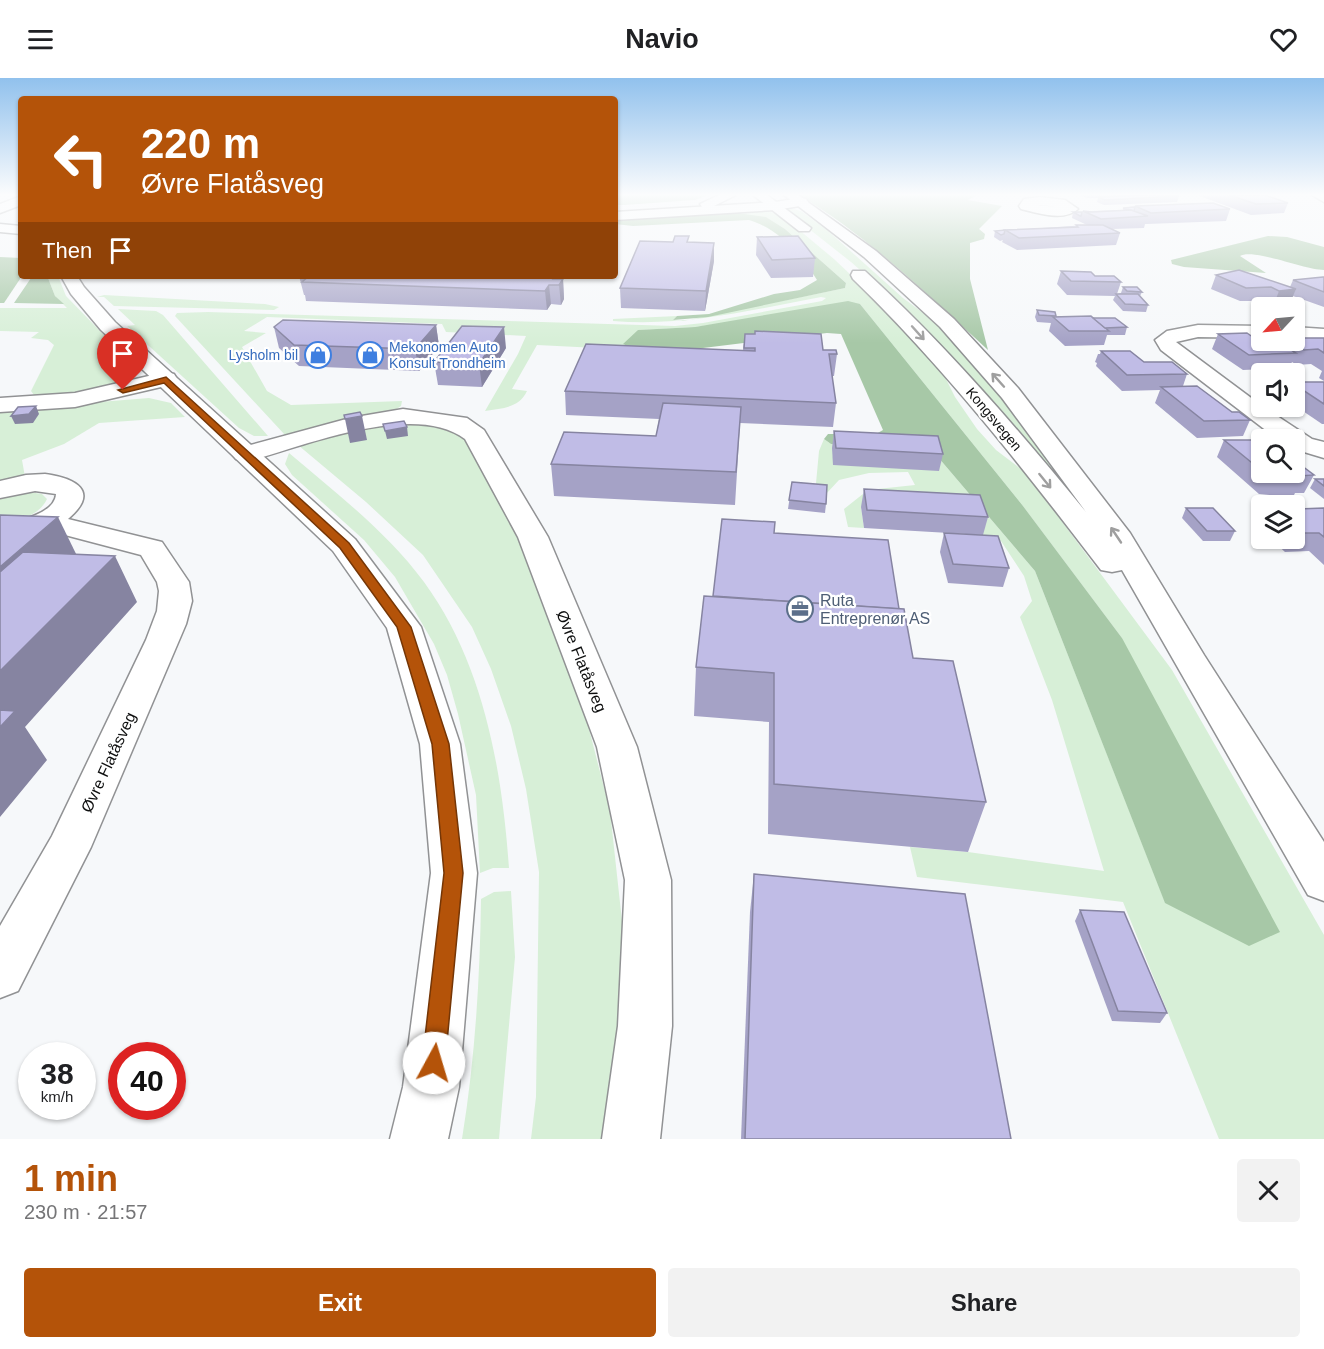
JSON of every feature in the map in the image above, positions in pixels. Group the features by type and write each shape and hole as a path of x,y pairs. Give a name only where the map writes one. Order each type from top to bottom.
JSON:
{"street":[{"name":"Kongsvegen","path":"857,245 947,323 1010,393 1061,458 1120,539 1188,658 1324,881"},
{"name":"Kongsvegen","path":"846,263 892,305 984,405 1188,658"},
{"path":"71,279 82,296 108,326 344,545 404,627 440,744 454,873 431,1087 419,1139"},
{"path":"1251,332 1187,333 1165,340 1168,346 1281,430 1303,444 1324,450"},
{"path":"1305,334 1324,335"},
{"path":"0,405 75,400 166,380"},
{"name":"Øvre Flatåsveg","path":"245,454 350,425 403,416 459,423 476,435 500,477 533,537 617,747 648,880 645,1026 631,1139"},
{"path":"0,490 37,483 62,485 70,490 72,496 68,504 44,521 0,533"},
{"name":"Øvre Flatåsveg","path":"0,974 69,848 163,640 176,605 173,577 151,548 109,540 44,521"}],"green space":[{"path":"788,245 803,245 846,283 845,288 708,317 673,320 677,316 709,314 774,294 800,290 817,280"},
{"path":"803,245 817,245 890,312 942,371 955,397 977,429 996,450 1026,473 1172,670 1324,935 1324,1139 1219,1139 1123,902 917,877 910,847 968,852 1104,871 1052,700 1020,617 1032,601 1024,576 1001,541 983,535 861,507 864,528 848,527 844,509 868,490 915,485 908,472 869,473 839,480 826,494 815,494 819,451 824,439 831,444 915,443 932,450 1035,571 1165,902 1122,638 1023,506 860,304 695,327 639,330 624,345 637,350 537,345 512,389 527,391 524,397 510,406 485,411 526,336 446,332 442,324 267,317 244,331 266,333 242,347 267,391 291,405 402,401 401,406 392,412 285,435 175,316 177,313 208,312 675,326 822,301 826,298 821,297 690,320 845,288 846,283"},
{"path":"829,245 843,245 903,298 946,330 987,373 1111,543 885,292"},
{"path":"870,245 970,245 970,279 988,350 920,288"},
{"path":"1234,245 1315,245 1324,247 1324,270 1247,254 1240,256 1266,273 1184,267 1172,264 1171,260"},
{"path":"0,257 18,258 18,279 20,279 4,303 0,303"},
{"path":"30,279 48,279 55,296 64,304 14,303"},
{"path":"48,279 59,279 66,296 134,366 134,372 125,380 114,385 90,392 41,398 34,395 31,391 54,345 48,340 31,338 39,332 0,331 0,308 67,308 55,296"},
{"path":"104,295 265,304 279,307 274,310 114,306 104,297 97,297"},
{"path":"848,301 860,304 1023,506 1122,638 1280,932 1249,946 1165,903 1035,571 932,450 915,443 831,444 824,439 828,434 876,434 883,430 841,334 827,333 703,348 637,350 623,344 638,330 695,327"},
{"path":"118,309 156,311 163,315 268,436 254,436 239,428 127,326 135,325"},
{"path":"677,316 673,320 679,321 639,322 613,321 613,319"},
{"path":"149,398 171,403 185,417 99,423 64,444 22,460 25,477 0,483 0,410"},
{"path":"425,423 462,436 476,451 533,567 587,721 610,811 622,921 623,1020 610,1139 531,1139 536,1097 539,872 526,789 511,726 491,669 472,627 423,555 366,502 298,445 379,425"},
{"path":"289,453 394,546 424,582 445,614 462,648 486,719 501,794 509,868 493,868 480,873 476,795 458,714 447,675 434,644 395,577 364,540 292,475 285,464"},
{"path":"29,492 42,494 47,499 39,510 21,519 0,523 0,498"},
{"path":"511,891 515,957 499,1139 462,1139 476,1019 481,899 494,892"}],"building":[{"path":"639,245 714,245 706,291 620,288"},
{"path":"762,245 805,245 815,258 772,260"},
{"path":"1239,270 1296,289 1279,291 1271,287 1246,288 1216,275"},
{"path":"1061,271 1091,272 1095,276 1114,276 1121,282 1071,281"},
{"path":"1324,277 1324,292 1293,280"},
{"path":"306,279 563,279 559,285 549,285 545,291 302,282"},
{"path":"1123,287 1137,287 1142,292 1127,291"},
{"path":"1116,294 1138,294 1148,305 1125,304"},
{"path":"1037,310 1055,312 1056,316 1039,315"},
{"path":"1091,316 1109,331 1069,331 1053,317"},
{"path":"1093,318 1115,318 1127,327 1105,328"},
{"path":"283,320 436,325 415,349 294,345 274,327"},
{"path":"462,326 504,327 479,364 434,362"},
{"path":"755,331 821,334 823,350 836,350 837,354 829,354 836,403 565,391 586,344 755,351 755,348 744,348 745,334 755,334"},
{"path":"1247,333 1251,336 1251,351 1293,351 1296,353 1249,355 1218,334"},
{"path":"1305,338 1324,338 1324,353 1318,349 1305,350"},
{"path":"1101,351 1130,351 1144,362 1172,362 1187,374 1127,375"},
{"path":"1305,382 1324,382 1324,404 1305,391"},
{"path":"1197,386 1232,412 1239,412 1250,420 1204,421 1161,387"},
{"path":"663,403 741,407 736,472 551,464 564,432 656,436"},
{"path":"36,406 29,414 11,416 18,407"},
{"path":"360,412 362,416 345,419 344,415"},
{"path":"404,421 407,427 385,431 383,424"},
{"path":"834,431 938,436 943,454 836,448"},
{"path":"1224,440 1251,440 1251,462"},
{"path":"1305,468 1314,475 1305,476"},
{"path":"1315,479 1324,479 1324,486"},
{"path":"792,482 827,485 826,504 789,500"},
{"path":"864,489 980,495 988,517 867,510"},
{"path":"1186,508 1213,508 1235,531 1207,531"},
{"path":"1324,508 1324,537 1319,533 1305,533 1305,509"},
{"path":"0,515 58,517 0,567"},
{"path":"722,519 775,522 774,533 888,540 899,609 713,596"},
{"path":"944,533 998,536 1009,568 953,564"},
{"path":"23,552 115,556 0,671 0,572"},
{"path":"704,596 904,609 913,658 953,661 986,802 774,784 774,673 696,667"},
{"path":"0,710 15,711 0,727"},
{"path":"754,874 965,894 1011,1139 745,1139"},
{"path":"1080,910 1124,912 1167,1013 1118,1011"}],"place":[{"name":"Lysholm bil","path":"318,355"},
{"name":"Mekonomen Auto Konsult Trondheim","path":"370,355"},
{"name":"Ruta Entreprenør AS","path":"800,609"}],"route":[{"path":"123,390 166,380 344,545 404,627 440,744 454,873 434,1063"}]}
